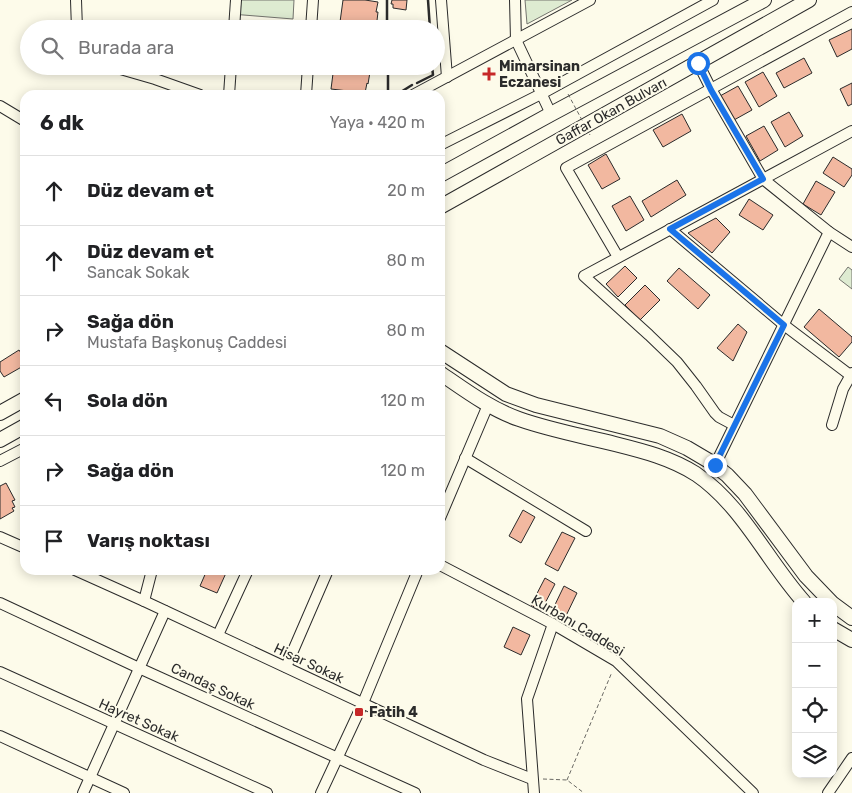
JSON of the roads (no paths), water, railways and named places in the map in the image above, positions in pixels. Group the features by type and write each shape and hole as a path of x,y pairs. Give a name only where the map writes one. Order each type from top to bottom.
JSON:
{"highway":[{"name":"Gaffar Okan Bulvarı","path":"445,204 809,0"},
{"name":"Gaffar Okan Bulvarı","path":"445,173 757,2"},
{"path":"445,354 498,389 516,398 536,405 660,436 687,448 715,465 727,474 745,494 806,576 827,598"},
{"path":"445,376 499,411 520,419 660,456 695,474 713,488 733,508 801,598"},
{"path":"0,412 20,402"},
{"path":"0,440 20,429"},
{"path":"837,607 852,618"},
{"path":"837,631 852,640"}],"street":[{"path":"76,0 77,20"},
{"path":"235,20 236,0"},
{"path":"312,20 313,0"},
{"path":"441,0 443,20"},
{"path":"515,0 516,40 551,114"},
{"path":"422,90 590,0"},
{"path":"445,142 541,94 713,0"},
{"path":"618,257 566,168 852,12"},
{"path":"445,51 447,77"},
{"path":"698,63 711,90 763,179 852,248"},
{"path":"141,75 186,90"},
{"path":"229,90 230,75"},
{"path":"306,90 307,75"},
{"path":"0,106 20,118"},
{"path":"734,424 719,417 677,362 584,276 852,131"},
{"path":"670,229 784,325 851,374 843,389 832,425"},
{"path":"715,465 829,232"},
{"path":"445,506 488,405"},
{"path":"0,461 20,451"},
{"path":"465,458 586,531"},
{"path":"0,537 20,546"},
{"name":"Kurbanı Caddesi","path":"445,567 553,624 616,661 752,793"},
{"name":"Hisar Sokak","path":"87,575 484,760 532,779"},
{"path":"144,601 151,575"},
{"path":"218,635 246,575"},
{"path":"286,667 326,575"},
{"path":"321,793 363,703 416,575"},
{"name":"Candaş Sokak","path":"0,603 415,793"},
{"path":"83,793 165,611"},
{"path":"534,793 527,699 553,624"},
{"name":"Hayret Sokak","path":"0,672 267,793"},
{"path":"0,736 124,793"},
{"path":"828,793 852,758"}],"place":[{"name":"Mimarsinan Eczanesi","path":"489,74"},
{"name":"Fatih 4","path":"359,712"}]}
